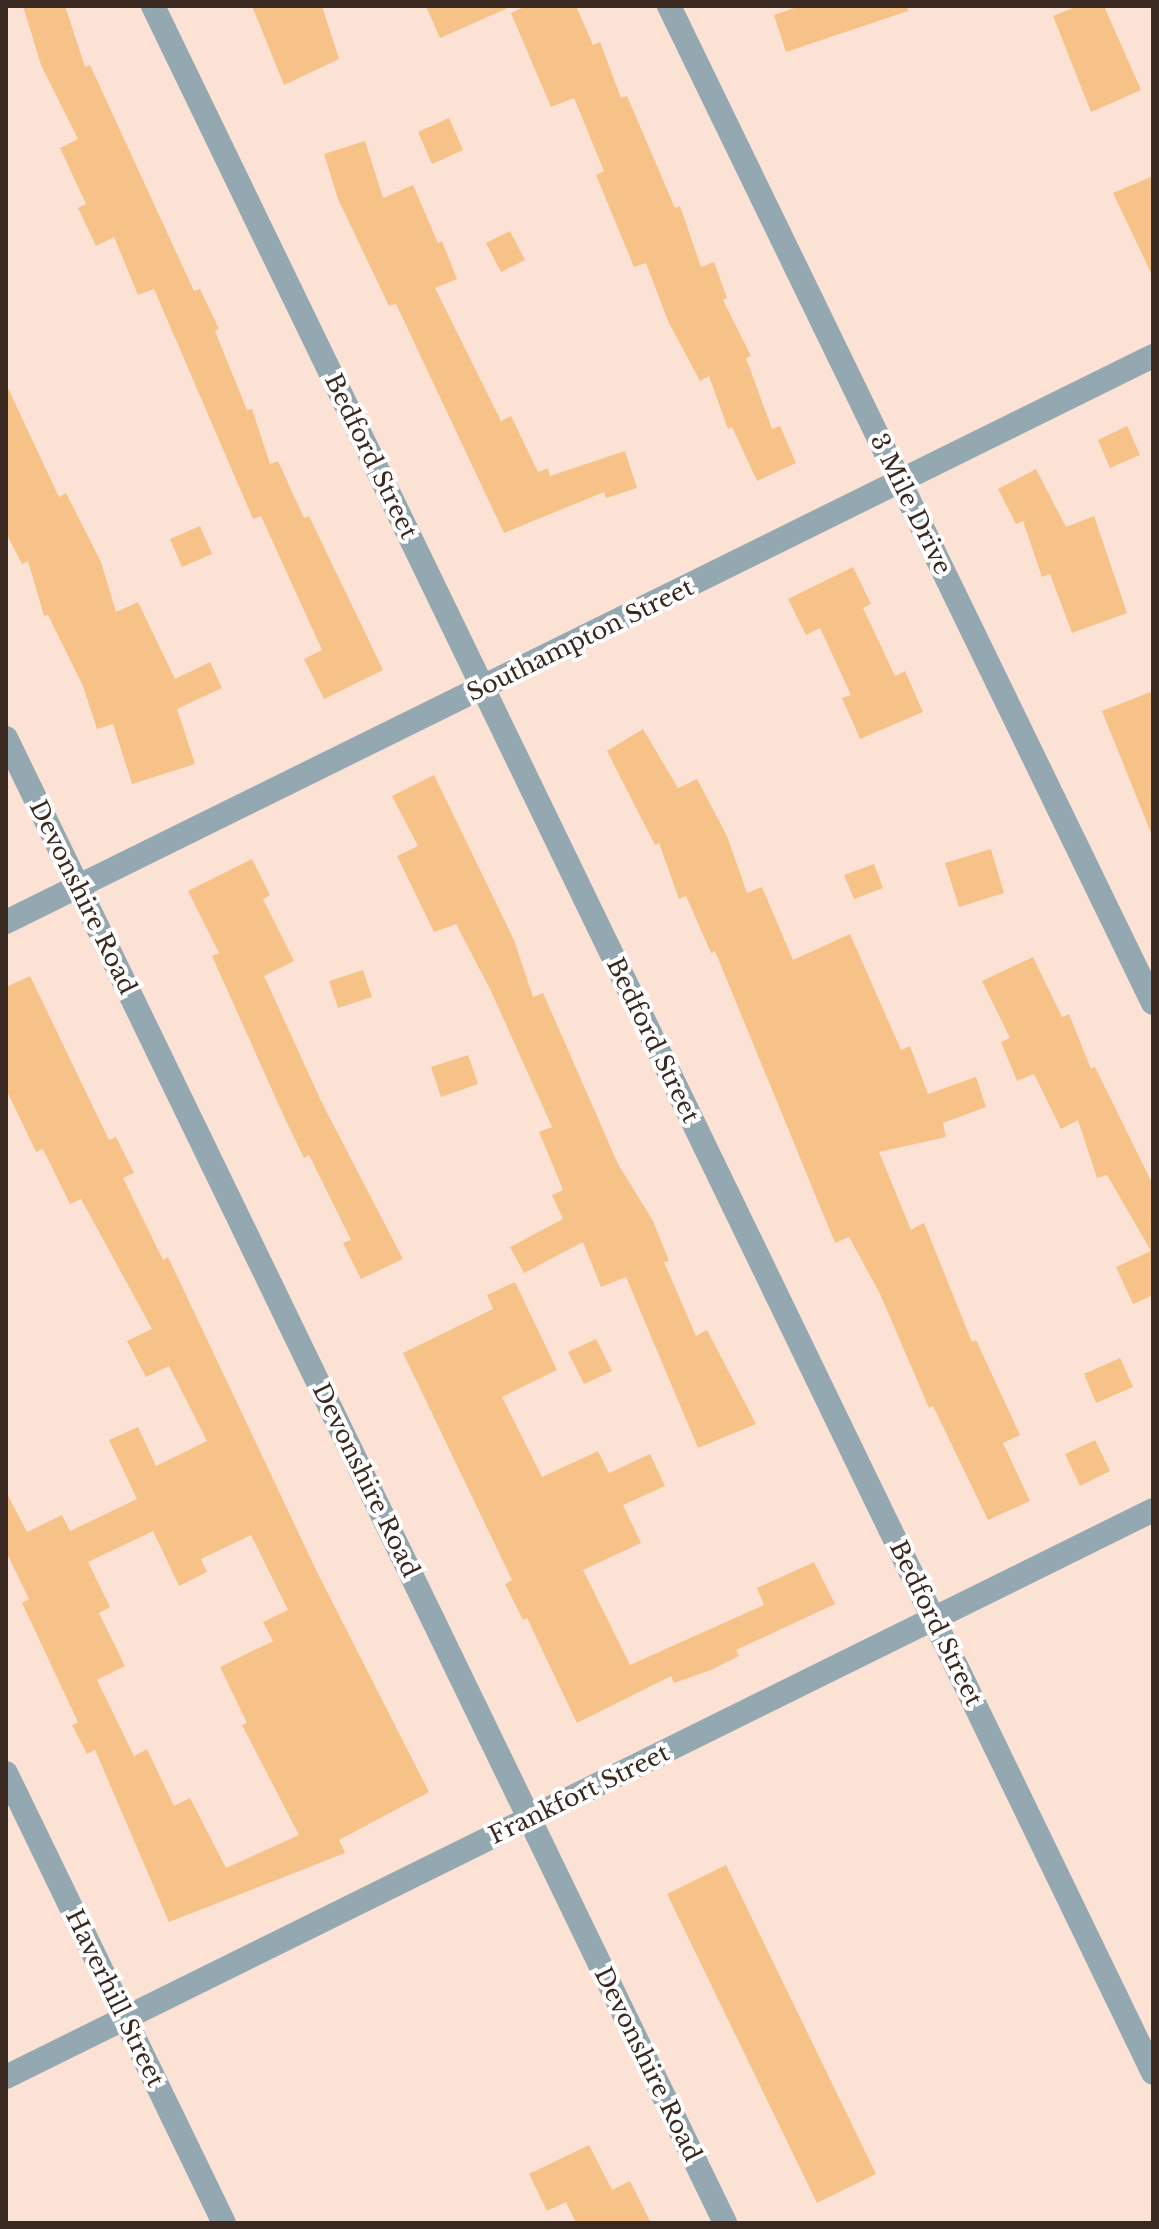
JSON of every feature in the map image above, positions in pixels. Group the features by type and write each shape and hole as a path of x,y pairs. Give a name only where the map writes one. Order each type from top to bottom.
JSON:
{"street":[{"name":"Bedford Street","path":"153,6 1153,2073"},
{"name":"3 Mile Drive","path":"669,6 1153,1003"},
{"name":"Southampton Street","path":"6,922 1153,356"},
{"name":"Devonshire Road","path":"6,738 725,2223"},
{"name":"Frankfort Street","path":"6,2077 1153,1510"},
{"name":"Haverhill Street","path":"6,1773 224,2223"}],"building":[{"path":"23,6 65,6 85,67 90,65 194,291 200,289 219,329 215,331 247,410 252,409 270,464 278,461 304,518 309,516 383,670 324,699 304,659 322,650 261,516 253,519 154,289 138,295 114,237 96,246 78,208 86,204 60,148 78,139 41,65"},
{"path":"252,6 322,6 339,59 284,85"},
{"path":"426,6 512,6 440,38"},
{"path":"526,6 576,6 593,45 600,42 621,98 627,96 675,208 680,206 701,267 714,262 727,298 723,300 751,356 746,358 772,429 780,426 796,463 757,481 732,427 728,429 709,376 700,381 668,321 646,263 634,267 596,175 604,171 574,98 551,107 511,13"},
{"path":"800,6 907,6 908,11 786,52 774,15"},
{"path":"1078,6 1104,6 1141,90 1091,112 1053,16"},
{"path":"449,118 463,150 432,164 418,132"},
{"path":"365,141 383,198 413,185 438,243 442,241 457,279 435,288 501,421 511,416 538,472 548,468 550,476 625,451 637,488 606,498 604,492 504,533 396,304 389,306 338,199 324,154"},
{"path":"1153,176 1153,277 1113,193"},
{"path":"510,231 525,260 501,272 486,243"},
{"path":"6,384 59,497 66,493 101,562 116,612 138,602 175,679 210,662 222,688 177,709 195,764 132,784 113,724 97,729 83,686 48,615 44,616 28,561 22,564 6,533"},
{"path":"1127,426 1140,455 1110,468 1098,440"},
{"path":"1036,469 1066,527 1094,516 1127,613 1072,633 1050,574 1042,577 1023,521 1016,524 998,489"},
{"path":"200,526 212,554 182,567 170,539"},
{"path":"853,567 871,604 863,608 895,676 905,671 923,712 860,739 842,698 851,695 820,628 806,635 788,599"},
{"path":"1153,691 1153,833 1151,833 1102,711"},
{"path":"643,729 678,788 697,779 727,836 747,893 762,887 793,960 850,934 901,1050 910,1046 928,1094 976,1077 986,1107 943,1123 946,1137 879,1152 911,1230 924,1223 972,1342 976,1340 1020,1435 1003,1443 1030,1501 988,1520 933,1406 929,1408 880,1294 849,1237 835,1243 715,951 711,953 686,896 679,899 659,843 655,845 607,751"},
{"path":"434,775 514,940 533,997 543,993 618,1164 653,1221 669,1261 664,1262 696,1336 707,1330 756,1424 698,1448 626,1277 601,1287 583,1242 524,1273 510,1247 563,1219 552,1195 563,1190 539,1132 552,1127 491,991 456,924 434,932 397,856 418,846 392,796"},
{"path":"991,849 1004,893 959,907 945,863"},
{"path":"252,859 270,895 263,899 294,961 264,976 322,1103 403,1259 361,1279 343,1243 351,1240 309,1155 304,1158 286,1121 212,956 219,953 188,891"},
{"path":"874,864 883,888 854,899 844,875"},
{"path":"1033,957 1062,1017 1069,1014 1091,1069 1095,1067 1153,1185 1153,1295 1133,1304 1116,1267 1151,1251 1107,1175 1097,1178 1078,1120 1061,1129 1034,1074 1017,1081 1001,1042 1010,1038 982,981"},
{"path":"363,970 372,997 338,1008 329,981"},
{"path":"30,976 109,1140 116,1137 134,1173 123,1178 163,1260 168,1257 317,1572 429,1792 339,1840 345,1853 169,1922 95,1750 87,1754 72,1725 78,1722 22,1603 29,1599 6,1552 6,1492 27,1532 62,1515 70,1531 137,1499 109,1440 138,1427 156,1466 207,1441 169,1366 146,1377 127,1341 152,1329 81,1199 70,1204 43,1149 36,1152 6,1089 6,987","holes":["153,1531 179,1586 207,1572 201,1559 251,1535 288,1610 263,1622 273,1641 220,1667 247,1723 242,1725 299,1835 226,1868 190,1798 174,1806 147,1749 134,1756 97,1680 125,1666 99,1613 110,1607 88,1562"]},
{"path":"468,1055 478,1084 441,1097 431,1067"},
{"path":"515,1282 557,1370 502,1397 542,1477 598,1451 609,1473 650,1454 665,1486 623,1505 641,1543 583,1570 630,1665 764,1605 757,1588 814,1562 835,1604 736,1650 739,1656 711,1670 674,1683 671,1676 577,1723 527,1618 523,1620 505,1584 512,1580 403,1353 493,1309 487,1295"},
{"path":"596,1339 612,1371 584,1384 568,1352"},
{"path":"1120,1358 1133,1387 1096,1403 1084,1374"},
{"path":"1095,1440 1110,1471 1080,1486 1065,1454"},
{"path":"726,1865 876,2174 817,2203 667,1894"},
{"path":"589,2145 612,2190 630,2181 651,2223 576,2223 566,2202 547,2211 529,2174"}]}
